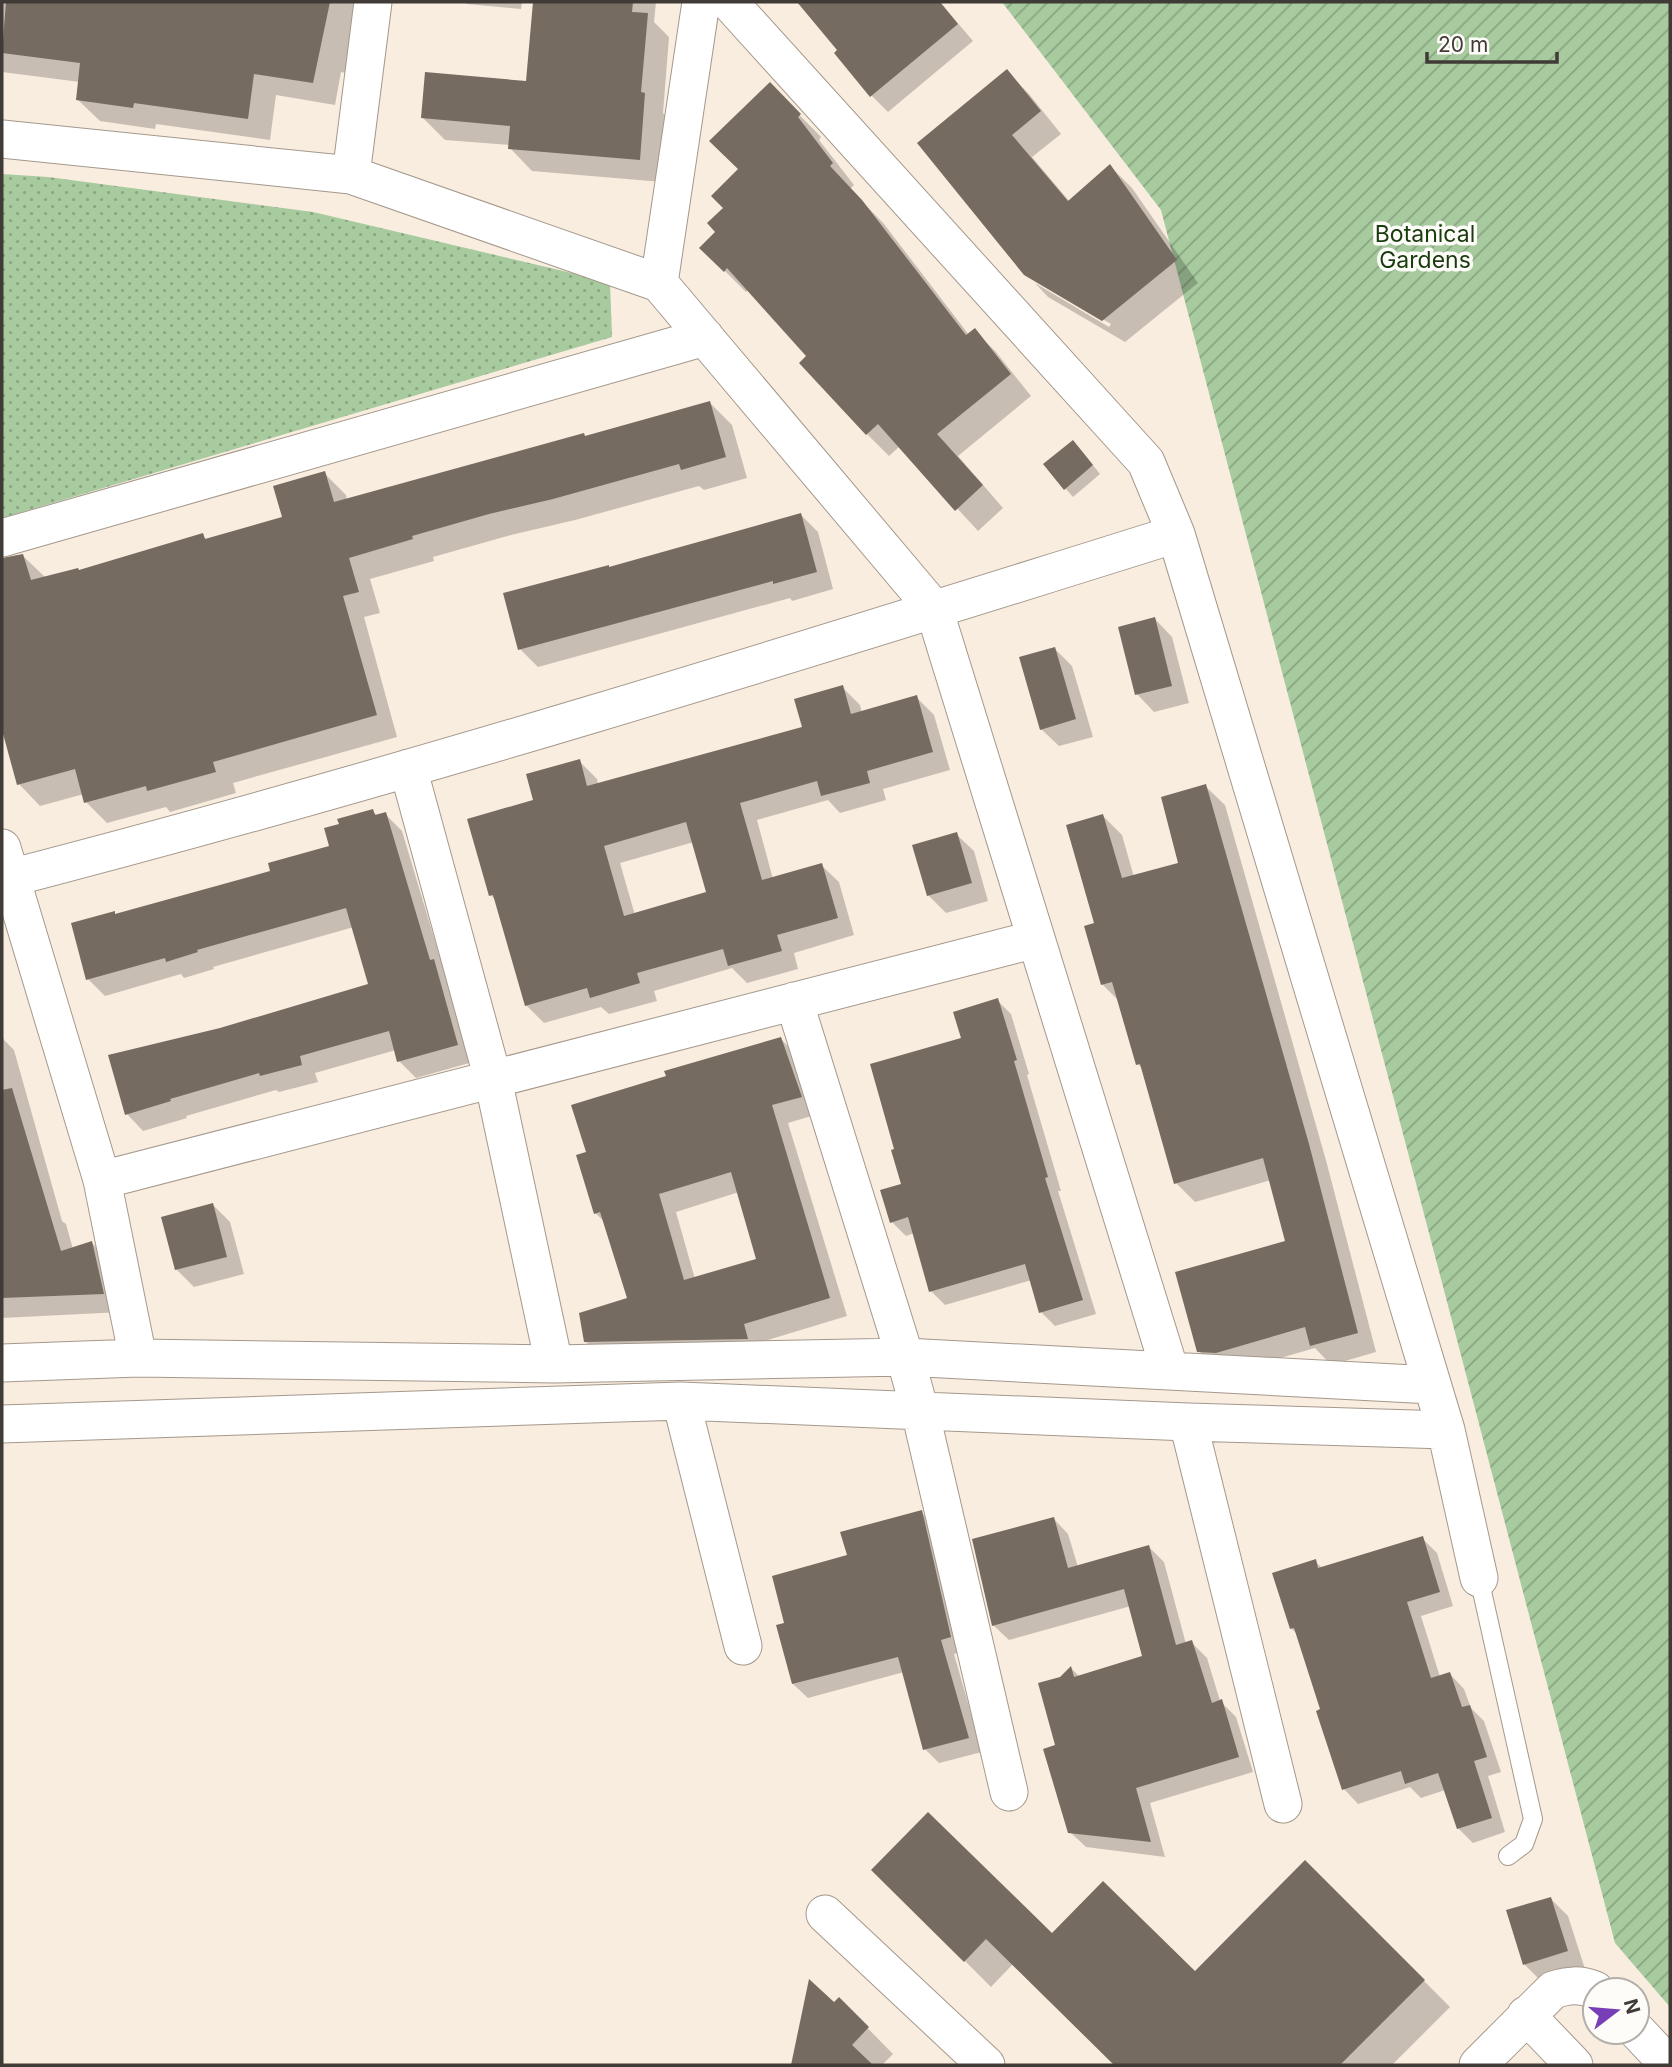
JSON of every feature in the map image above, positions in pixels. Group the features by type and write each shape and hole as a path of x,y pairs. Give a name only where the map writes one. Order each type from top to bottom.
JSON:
{"street":[{"path":"351,175 373,2"},
{"path":"659,283 701,2"},
{"path":"729,2 1146,462 1176,534 1446,1430 1479,1578"},
{"path":"2,139 351,175 659,283 934,610 1170,1371"},
{"path":"2,538 705,337"},
{"path":"138,1358 102,1180 5,868 408,768 934,610 1176,534"},
{"path":"408,768 493,1079 554,1364"},
{"path":"102,1180 1036,939"},
{"path":"794,1001 920,1411 1009,1792"},
{"path":"2,1363 138,1358 554,1364 905,1357 1432,1385"},
{"path":"2,1424 681,1401 1446,1430"},
{"path":"681,1401 743,1646"},
{"path":"1188,1422 1283,1804"},
{"path":"825,1914 986,2065"},
{"path":"1478,2065 1553,1990 1581,1985"},
{"path":"1526,2015 1574,2065"},
{"path":"1651,2046 1669,2065"}],"lane":[{"path":"1479,1578 1533,1819 1524,1844 1508,1856"}],"green space":[{"name":"Botanical Gardens","path":"1002,2 1670,2 1670,2007 1651,1985 1651,1976 1643,1976 1615,1943 1161,210"},
{"path":"2,174 48,177 313,212 610,282 612,337 2,518"}],"building":[{"path":"6,2 330,2 313,83 254,74 248,119 134,103 133,108 76,100 80,63 2,53"},
{"path":"533,2 633,2 632,12 648,13 641,92 645,93 640,160 508,149 510,126 421,118 425,72 526,81"},
{"path":"797,2 940,2 958,24 870,97 834,53 837,50"},
{"path":"1007,69 1041,111 1012,135 1068,201 1110,164 1177,260 1102,321 1024,275 917,143"},
{"path":"770,82 801,114 798,117 833,163 830,166 862,200 966,335 975,328 1011,374 937,434 983,485 955,511 878,424 866,435 799,363 806,356 727,268 724,272 699,248 715,232 707,223 723,208 711,196 738,169 709,141"},
{"path":"710,401 726,457 681,470 679,464 489,514 349,558 359,592 343,596 377,715 213,762 216,772 147,791 146,786 84,803 75,769 17,785 2,730 2,558 23,554 31,580 78,568 79,570 203,533 205,539 282,517 273,486 325,471 334,502"},
{"path":"1073,440 1093,465 1064,490 1043,464"},
{"path":"801,513 817,572 773,584 773,581 518,650 503,593 609,567"},
{"path":"1155,617 1172,686 1135,695 1118,627"},
{"path":"1055,647 1076,719 1040,730 1019,657"},
{"path":"843,685 851,714 917,695 933,752 867,771 870,783 821,796 817,781 740,803 762,880 822,863 838,918 777,935 782,951 728,966 723,949 637,973 640,983 590,998 587,988 525,1006 493,895 489,896 467,819 533,800 526,774 580,759 587,786 802,727 794,699","holes":["686,822 706,892 624,916 604,846"]},
{"path":"1206,784 1309,1144 1358,1333 1310,1346 1305,1327 1216,1353 1197,1352 1175,1272 1285,1241 1263,1158 1174,1184 1140,1064 1136,1065 1112,982 1101,985 1084,926 1094,923 1066,825 1103,814 1122,878 1178,863 1161,797"},
{"path":"373,809 375,815 386,812 430,960 434,959 458,1045 397,1062 389,1031 300,1056 302,1065 260,1076 259,1073 125,1115 108,1055 220,1028 368,984 346,908 197,950 198,952 166,962 165,958 86,980 71,923 115,911 115,914 270,871 268,863 329,846 324,828 339,824 337,819"},
{"path":"957,832 972,883 927,896 912,845"},
{"path":"998,998 1048,1177 1045,1178 1083,1300 1039,1313 1025,1264 929,1292 908,1217 890,1223 880,1190 901,1184 870,1064 961,1038 953,1012"},
{"path":"781,1037 802,1097 772,1105 830,1298 744,1324 748,1339 584,1342 579,1313 627,1298 600,1212 594,1214 576,1155 586,1152 571,1105 666,1076 664,1071","holes":["731,1172 756,1259 684,1280 659,1194"]},
{"path":"12,1088 61,1251 92,1241 104,1294 2,1298 2,1090"},
{"path":"213,1203 227,1257 175,1270 161,1217"},
{"path":"922,1510 951,1637 941,1640 969,1738 923,1750 898,1657 792,1684 776,1625 784,1623 772,1576 847,1555 840,1532"},
{"path":"1054,1517 1068,1568 1149,1545 1176,1645 1192,1640 1212,1703 1222,1699 1239,1757 1136,1788 1151,1842 1068,1833 1043,1749 1055,1745 1038,1683 1060,1677 1071,1666 1074,1677 1142,1656 1124,1589 992,1626 972,1539"},
{"path":"1423,1536 1440,1592 1407,1602 1431,1678 1450,1672 1462,1707 1470,1705 1487,1757 1474,1761 1492,1818 1457,1829 1438,1773 1405,1784 1401,1771 1342,1790 1316,1711 1320,1709 1294,1628 1290,1629 1272,1573 1316,1559 1318,1568"},
{"path":"928,1812 1052,1933 1103,1881 1195,1971 1305,1860 1425,1980 1340,2065 1114,2065 986,1939 964,1962 871,1870"},
{"path":"1551,1897 1568,1951 1523,1965 1506,1910"},
{"path":"809,1979 834,2002 839,1997 869,2027 852,2045 873,2065 791,2065"}]}
